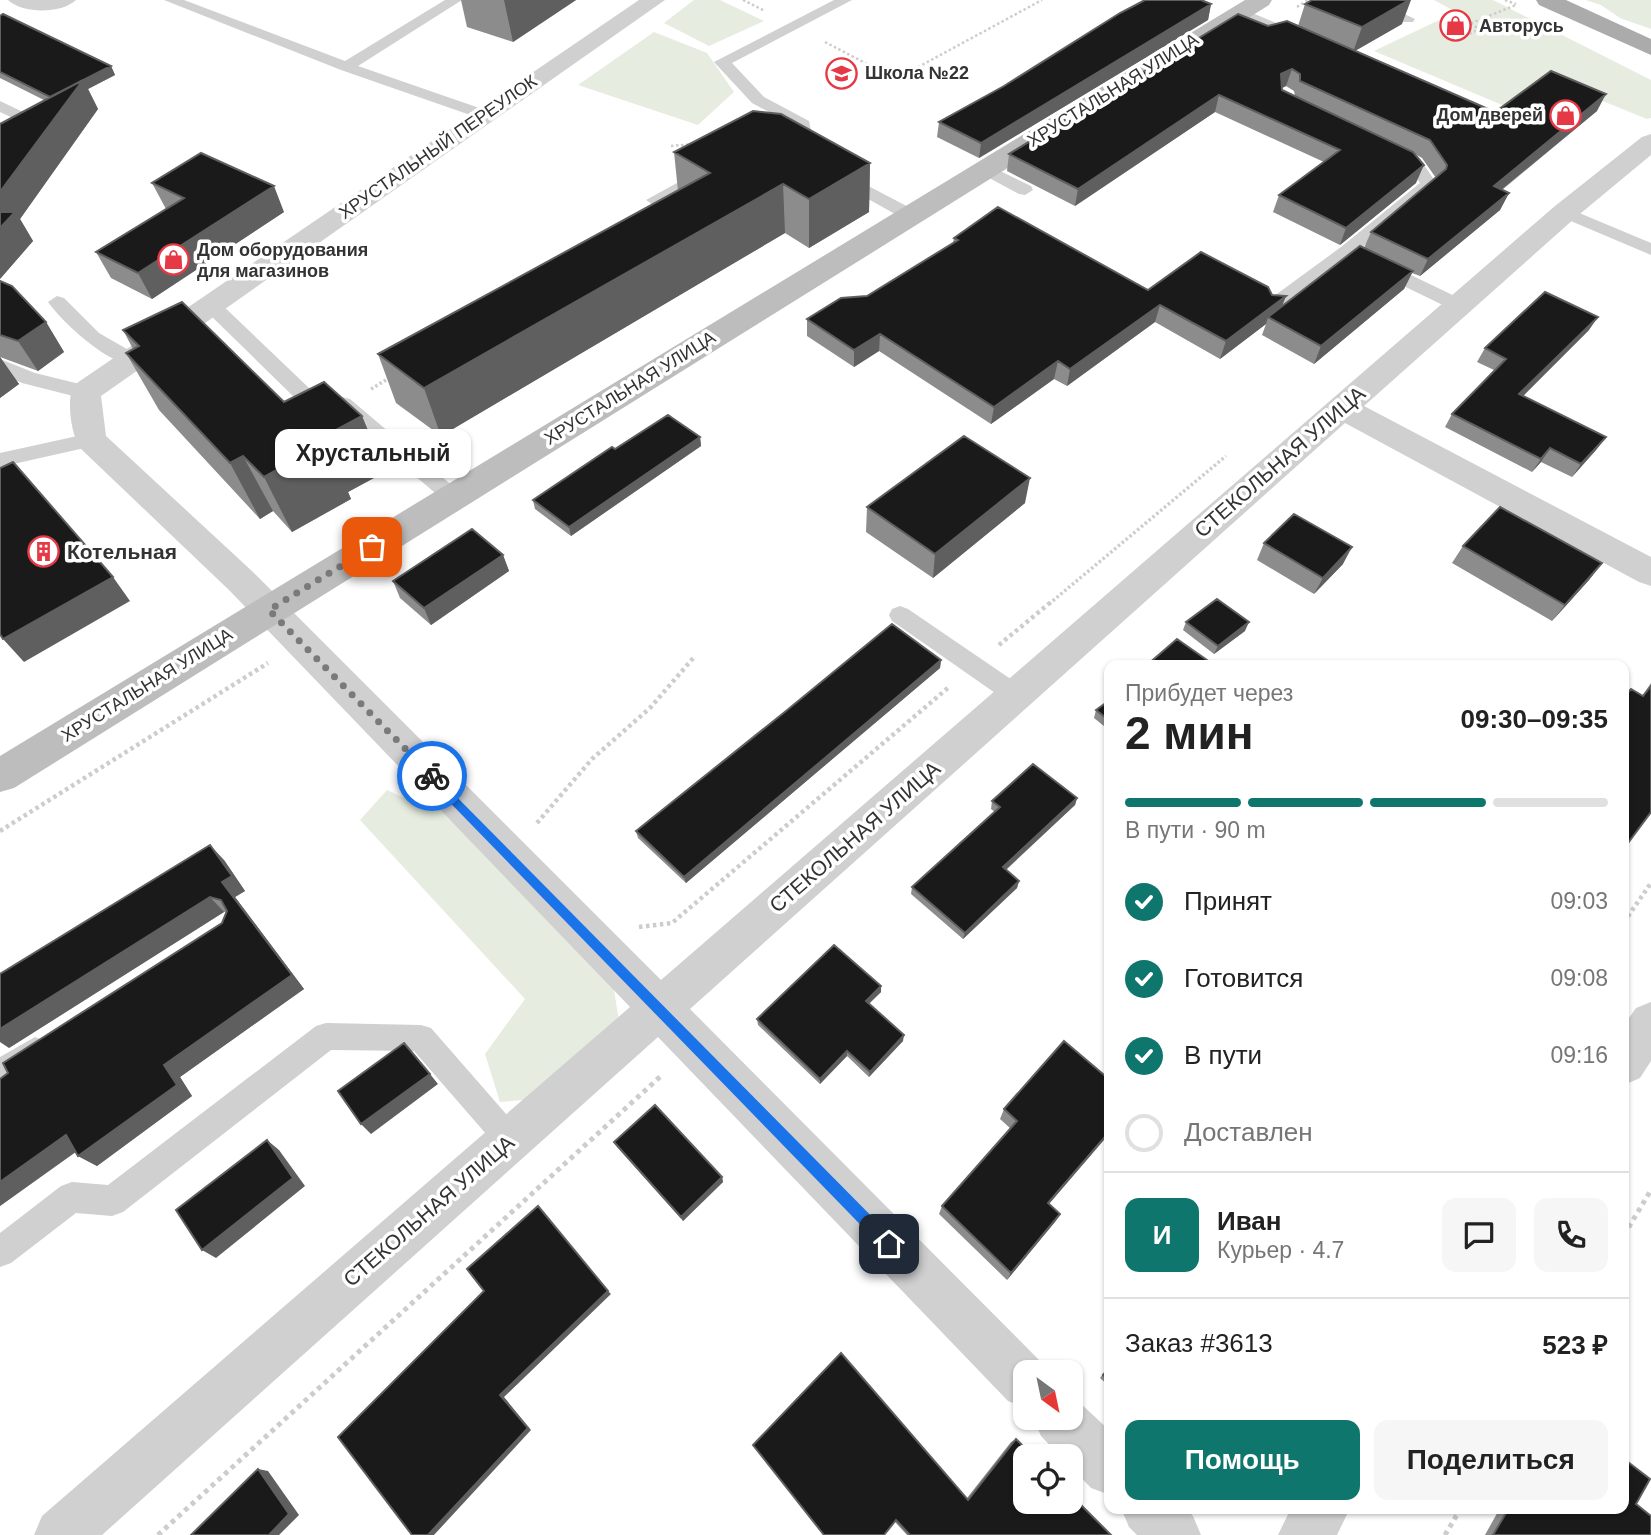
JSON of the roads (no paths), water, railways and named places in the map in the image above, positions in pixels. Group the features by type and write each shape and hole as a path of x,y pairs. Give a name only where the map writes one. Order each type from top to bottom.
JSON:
{"main road":[{"path":"1547,0 1651,48"}],"street":[{"name":"ХРУСТАЛЬНЫЙ ПЕРЕУЛОК","path":"85,392 212,306 482,114 654,0"},
{"name":"ХРУСТАЛЬНАЯ УЛИЦА","path":"0,776 1250,6"},
{"name":"СТЕКОЛЬНАЯ УЛИЦА","path":"61,1535 1458,305 1651,142"},
{"path":"85,392 91,440 269,610 1013,1370"},
{"path":"1343,408 1651,573"},
{"path":"1629,1056 1651,1023"},
{"path":"1071,1430 1104,1463"},
{"path":"1154,1514 1174,1535"},
{"path":"1305,1535 1319,1514"}],"lane":[{"path":"15,0 38,8 48,8 69,0"},
{"path":"171,0 346,67 482,114"},
{"path":"346,67 455,0"},
{"path":"845,0 722,62 758,100 803,124 802,158 910,215"},
{"path":"1363,0 1408,19"},
{"path":"1250,6 1319,45"},
{"path":"0,106 17,115"},
{"path":"1273,306 1429,184 1414,163 1378,146"},
{"path":"679,215 655,200 724,162"},
{"path":"985,169 1025,190"},
{"path":"1565,212 1651,250"},
{"path":"1347,250 1458,305"},
{"path":"57,302 92,337 132,360"},
{"path":"212,306 302,393 343,404 454,498"},
{"path":"0,365 29,378 85,392"},
{"path":"0,460 91,440"},
{"path":"900,615 1016,695"},
{"path":"0,1252 72,1196 112,1201 326,1036 421,1038 509,1140"},
{"path":"0,1073 56,1037"}],"place":[{"name":"Авторусь","path":"1456,26"},
{"name":"Школа №22","path":"842,73"},
{"name":"Дом дверей","path":"1566,115"},
{"name":"Дом оборудования для магазинов","path":"174,260"},
{"name":"Хрустальный","path":"372,547"},
{"name":"Котельная","path":"44,552"}]}
